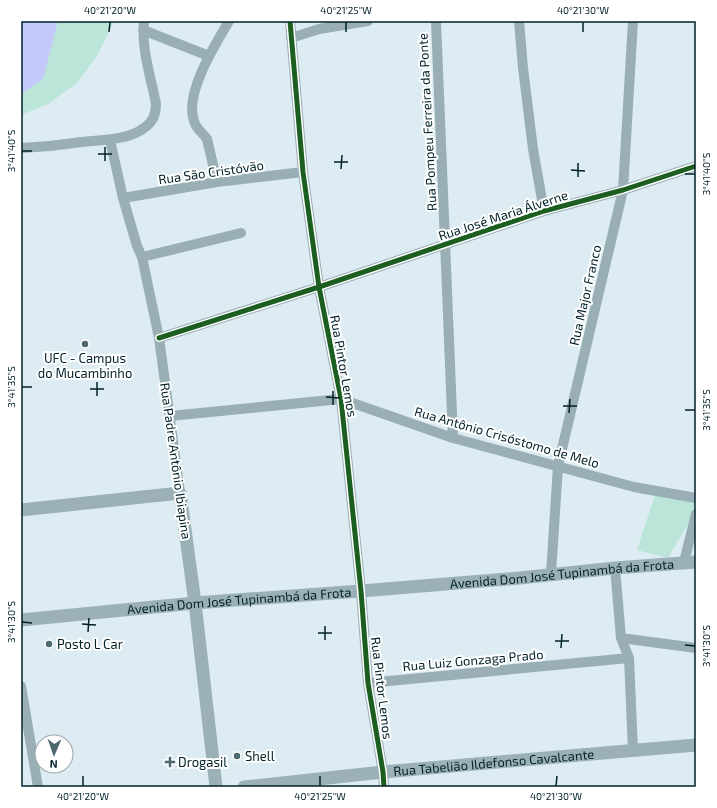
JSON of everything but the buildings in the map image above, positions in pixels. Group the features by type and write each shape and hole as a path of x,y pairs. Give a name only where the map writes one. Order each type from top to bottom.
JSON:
{"main road":[{"path":"21,510 180,493"},
{"name":"Rua Padre Antônio Ibiapina","path":"180,493 195,603 216,787"},
{"name":"Avenida Dom José Tupinambá da Frota","path":"21,620 195,603 520,578 690,562"},
{"name":"Rua Tabelião Ildefonso Cavalcante","path":"244,787 383,772 696,746"}],"street":[{"path":"217,182 206,139 197,128 191,111 194,91 209,56 229,21"},
{"name":"Rua Pintor Lemos","path":"290,21 303,172 319,288 341,399 368,683 383,772 384,787"},
{"path":"291,38 319,29 368,21"},
{"name":"Rua Pompeu Ferreira da Ponte","path":"436,21 454,438"},
{"path":"520,21 523,68 533,149 544,211"},
{"name":"Rua Major Franco","path":"551,574 558,466 623,190 633,21"},
{"path":"21,148 110,140 132,135 151,122 156,110 144,46 143,26 209,56"},
{"name":"Rua Padre Antônio Ibiapina","path":"110,140 123,198 137,246 142,257 159,338 180,493"},
{"name":"Rua José Maria Álverne","path":"159,338 319,288 544,211 623,190 696,166"},
{"name":"Rua São Cristóvão","path":"123,198 217,182 303,172"},
{"path":"142,257 241,233"},
{"name":"Rua Antônio Crisóstomo de Melo","path":"170,416 341,399 454,438 634,487 696,498"},
{"path":"690,562 696,514"},
{"path":"615,568 621,638 629,658 633,751"},
{"path":"621,638 696,648"},
{"name":"Rua Luiz Gonzaga Prado","path":"368,683 629,658"},
{"path":"21,686 38,787"}],"green space":[{"path":"21,21 114,21 97,56 77,83 48,104 21,115"},
{"path":"657,489 696,501 692,517 668,558 637,550"}],"water":[{"path":"21,21 58,21 43,79 21,94"}],"cycle path":[{"path":"290,21 303,172 319,287 341,399 361,591 368,683 383,772 384,787"},
{"path":"159,338 319,287 544,211 623,190 696,166"}],"place":[{"name":"UFC - Campus do Mucambinho","path":"85,344"},
{"name":"Posto L Car","path":"49,644"},
{"name":"Shell","path":"237,756"},
{"name":"Drogasil","path":"170,762"}]}
